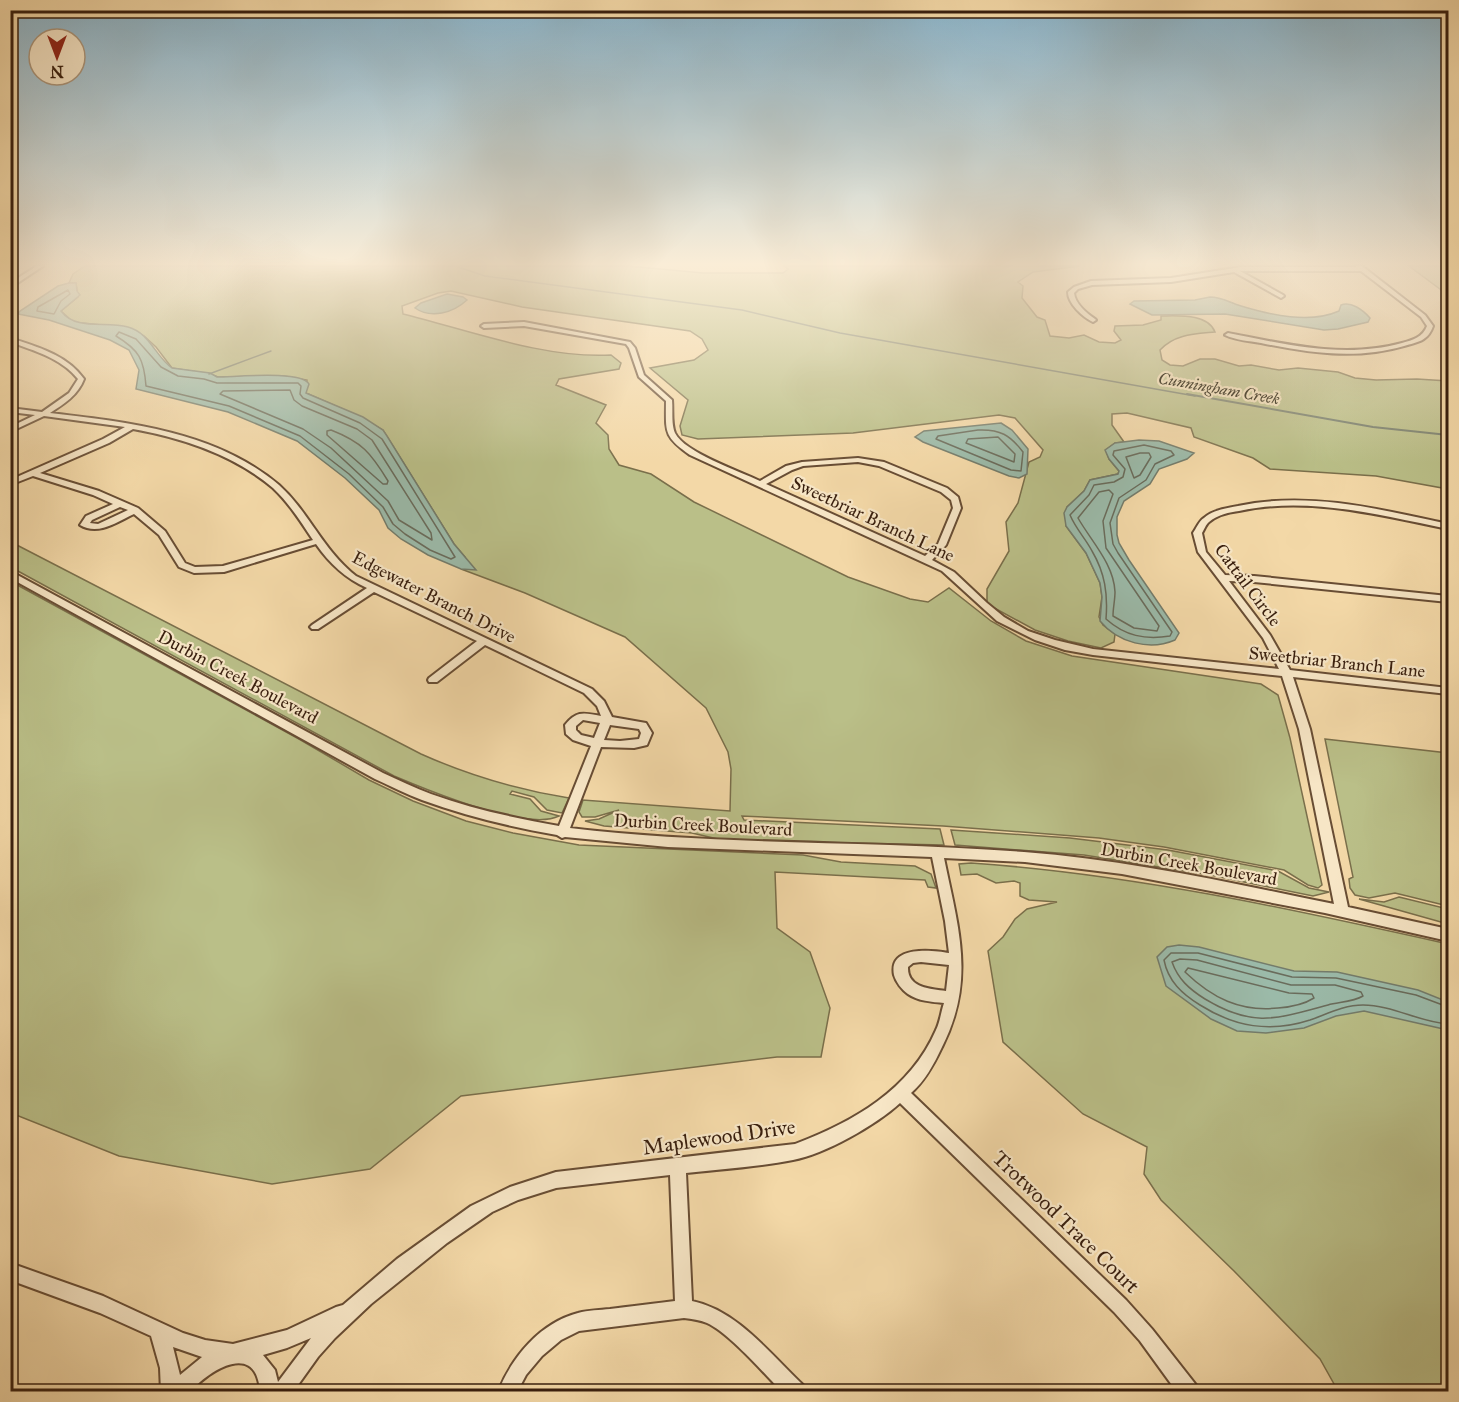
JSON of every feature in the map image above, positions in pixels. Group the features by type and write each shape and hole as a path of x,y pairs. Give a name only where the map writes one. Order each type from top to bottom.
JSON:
{"street":[{"name":"Sweetbriar Branch Lane","path":"565,331 628,343 632,348 641,376 669,400 670,430 677,442 693,453 955,576 1005,622 1053,643 1093,652 1449,691"},
{"path":"1228,335 1310,350 1349,353 1394,347 1415,341 1428,331"},
{"path":"10,340 67,363 81,379 79,386 72,394 42,414 10,430"},
{"name":"Edgewater Branch Drive","path":"10,410 131,427 199,444 254,471 284,496 340,569 374,588 588,691 602,704 607,719"},
{"path":"10,483 106,441 131,427"},
{"path":"760,484 789,468 802,464 858,460 881,464 944,489 955,499 957,508 942,545 926,561"},
{"path":"33,473 121,503 135,510 162,533 182,565 199,571 231,568 318,541"},
{"path":"121,503 89,518 84,525 99,527 135,510"},
{"name":"Cattail Circle","path":"1342,911 1303,722 1286,674 1267,637 1202,552 1197,534 1205,520 1229,510 1267,504 1326,505 1449,526"},
{"name":"Durbin Creek Boulevard","path":"10,574 400,786 436,801 486,817 562,833 659,842 993,855 1094,865 1342,911 1449,935"},
{"path":"1222,578 1449,599"},
{"path":"315,627 374,588"},
{"path":"433,680 484,641"},
{"path":"581,716 607,719 642,726 647,733 643,742 635,746 599,743 578,740 570,733 569,728 572,721 581,716"},
{"path":"562,833 607,719"},
{"name":"Maplewood Drive","path":"282,1392 303,1362 347,1311 464,1219 494,1202 556,1180 795,1152 823,1143 858,1126 902,1094 925,1066 939,1041 953,998 956,960 937,853"},
{"path":"953,998 912,989 904,982 901,968 903,962 909,957 926,956 956,960"},
{"name":"Trotwood Trace Court","path":"902,1094 1120,1306 1146,1335 1189,1392"},
{"path":"678,1166 684,1309"},
{"path":"10,1271 103,1305 205,1349 250,1356 261,1365 268,1377 269,1392"},
{"path":"507,1392 520,1366 530,1354 541,1343 565,1327 578,1322 684,1309 715,1317 733,1330 796,1392"},
{"name":"Maplewood Drive","path":"177,1392 205,1363 231,1353 289,1338 347,1311"},
{"path":"157,1330 168,1354 170,1392"}],"green space":[{"path":"136,331 468,331 560,353 611,355 621,363 619,369 559,379 556,385 606,405 596,423 608,435 609,449 619,465 651,474 694,502 848,577 910,599 928,602 949,588 991,621 1026,641 1072,656 1261,684 1278,695 1290,738 1322,885 1318,888 1308,885 1284,870 1164,847 1099,838 943,826 742,816 744,820 940,829 944,845 722,840 692,833 604,826 585,821 599,819 619,810 595,817 582,817 579,812 583,800 730,811 731,769 728,752 706,708 625,637 525,593 461,569 465,570 465,557 454,544 383,430 356,415 306,393 307,380 284,376 218,377 172,368 144,336"},
{"path":"691,331 1049,331 1050,336 1069,338 1084,335 1099,342 1115,343 1121,340 1114,331 1215,331 1186,336 1172,341 1160,350 1162,360 1170,365 1183,366 1200,359 1215,359 1239,366 1338,372 1355,378 1376,380 1448,381 1448,489 1376,476 1270,469 1253,458 1194,437 1191,428 1127,413 1112,414 1112,425 1124,442 1115,443 1106,450 1109,459 1119,471 1118,474 1090,480 1084,491 1067,507 1066,526 1086,553 1100,583 1102,597 1099,617 1103,625 1115,634 1114,642 1101,648 1068,641 1035,630 987,604 987,589 1009,551 1006,522 1018,503 1029,462 1040,457 1043,450 1015,418 999,415 853,433 698,439 682,435 680,426 688,400 650,368 694,360 708,350 702,339"},
{"path":"11,542 421,754 494,781 569,798 562,813 547,810 534,797 512,791 510,794 530,799 541,811 559,816 544,819 501,814 452,799 394,776 11,567"},
{"path":"10,581 299,739 369,780 413,801 466,821 513,833 579,845 803,855 841,862 915,866 931,874 936,888 928,887 925,880 775,872 777,928 810,952 830,1008 821,1057 777,1057 461,1096 370,1169 272,1184 119,1156 11,1113"},
{"path":"1325,739 1448,753 1448,906 1395,893 1369,898 1355,895 1350,888 1349,879 1353,877"},
{"path":"951,830 1070,838 1168,850 1278,871 1309,888 1329,892 1313,896 1215,876 1084,855 955,845"},
{"path":"971,863 1092,875 1211,894 1448,944 1448,1391 1338,1391 1320,1359 1161,1200 1144,1174 1147,1147 1083,1114 1003,1042 988,951 1003,937 1015,919 1027,909 1057,902 1029,900 1020,896 1020,883 1014,881 996,883 977,874 961,875 959,864"},
{"path":"1399,897 1448,909 1448,924 1359,899 1384,902"}],"water":[{"path":"84,331 138,331 172,368 210,373 217,377 294,377 309,384 306,393 363,417 383,430 454,544 476,570 461,569 428,555 401,539 388,528 379,510 345,478 297,441 228,412 136,389 139,370 129,350 110,340"},
{"path":"1001,423 1012,430 1028,449 1027,474 1019,478 1009,476 915,437 924,431"},
{"path":"1139,440 1159,441 1194,453 1187,459 1159,469 1150,484 1124,501 1117,517 1119,543 1179,633 1175,640 1155,645 1125,640 1107,629 1100,621 1102,597 1100,583 1086,553 1066,526 1064,513 1067,507 1084,491 1090,480 1118,474 1119,471 1105,450 1115,443"},
{"path":"1179,945 1199,947 1294,971 1337,972 1418,990 1448,1002 1448,1030 1364,1011 1336,1016 1304,1028 1266,1033 1237,1031 1211,1019 1166,986 1157,957 1167,947"}],"waterway":[{"name":"Cunningham Creek","path":"833,331 1195,396"},
{"path":"209,374 271,351"},
{"name":"Cunningham Creek","path":"1187,394 1373,427 1448,435"}]}
